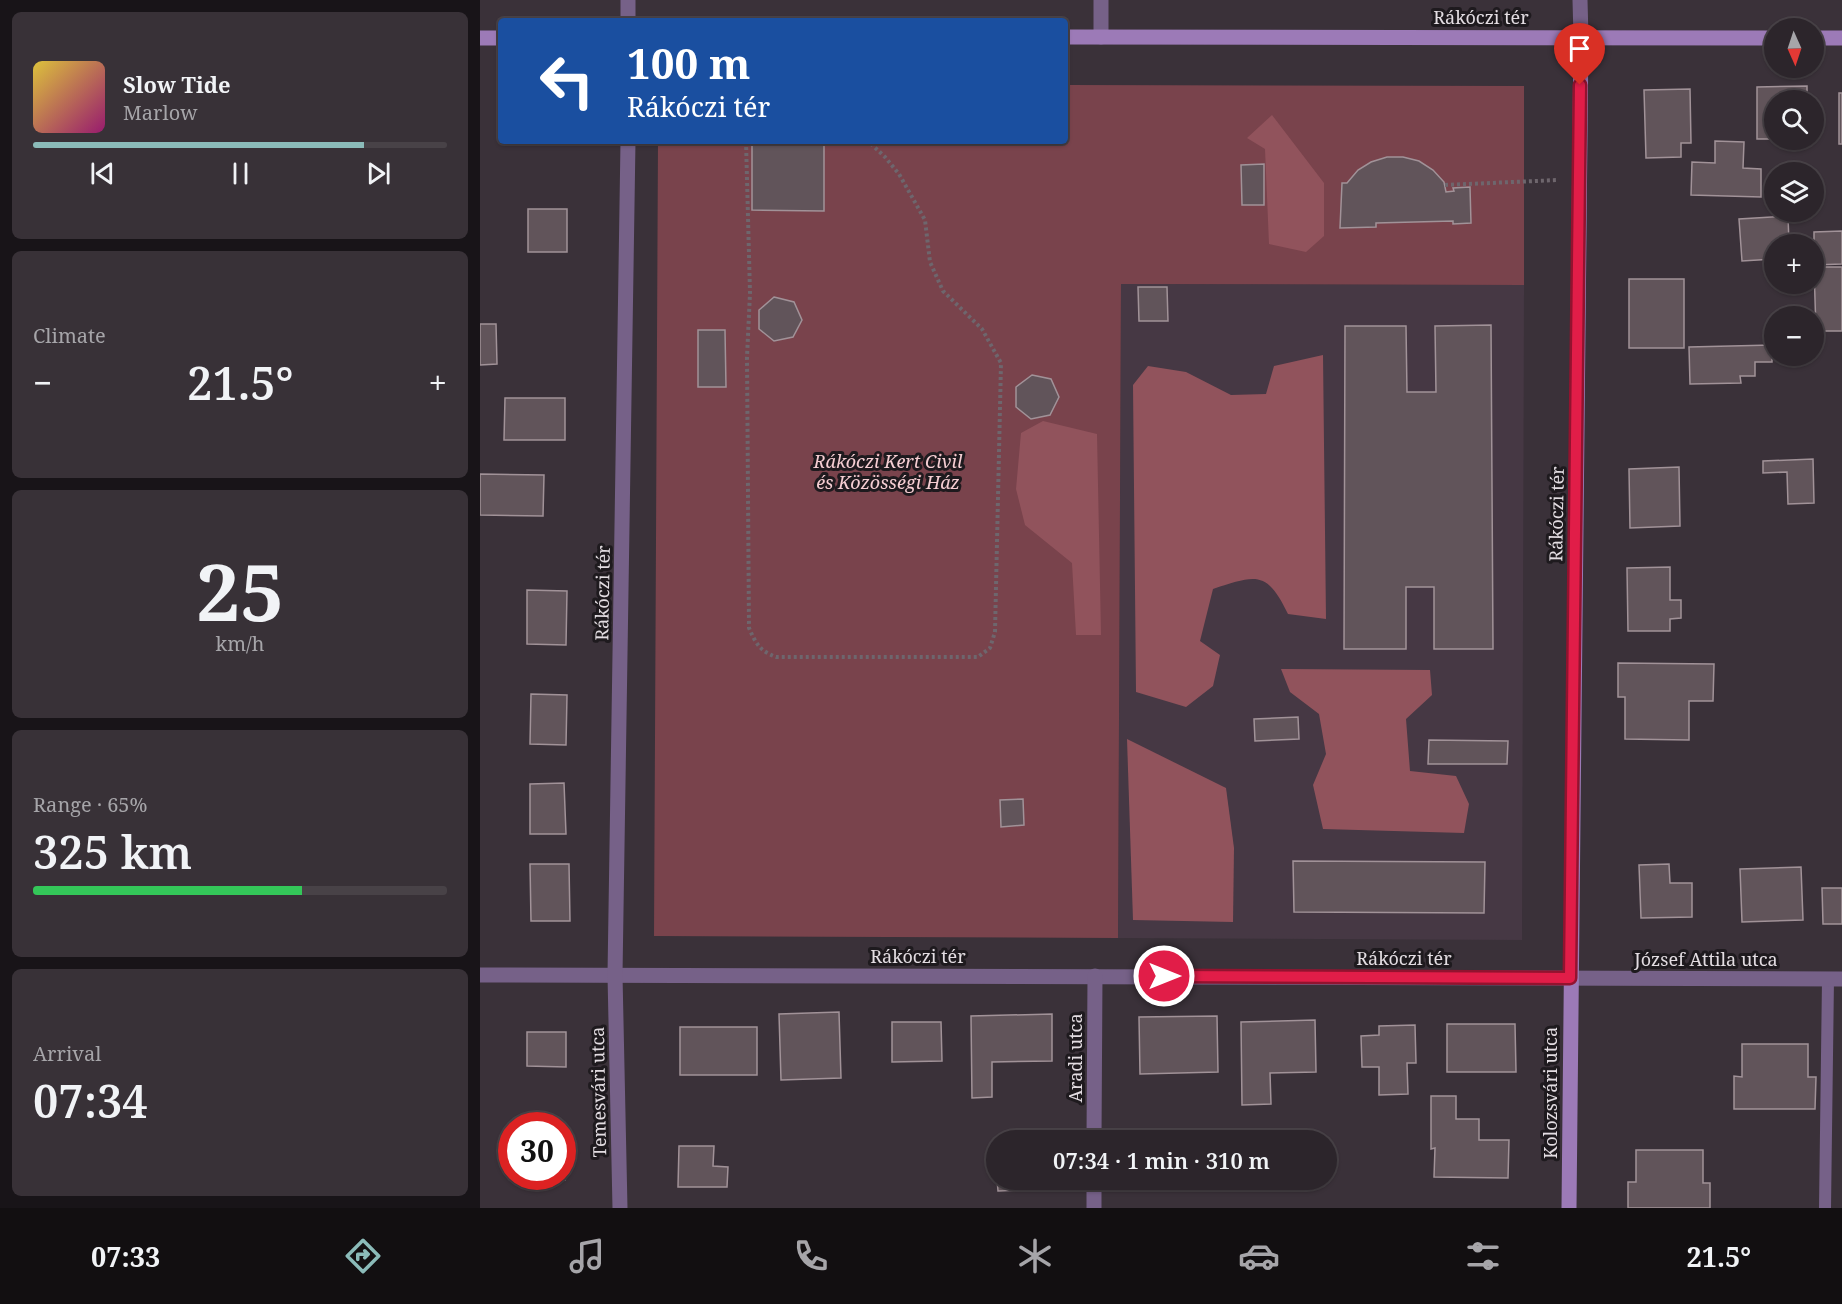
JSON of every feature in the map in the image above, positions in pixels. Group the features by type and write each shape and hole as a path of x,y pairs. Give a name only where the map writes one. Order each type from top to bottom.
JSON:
{"street":[{"path":"628,0 628,18"},
{"path":"1101,0 1101,37"},
{"path":"1580,0 1581,37 1764,38"},
{"name":"Rákóczi tér","path":"628,144 615,975 1570,978 1581,37 1068,37"},
{"path":"480,38 498,38"},
{"path":"1824,38 1842,38"},
{"path":"480,975 615,975"},
{"name":"Temesvári utca","path":"615,975 620,1208"},
{"name":"Aradi utca","path":"1094,1130 1095,976"},
{"name":"József Attila utca","path":"1570,978 1835,979"},
{"name":"Kolozsvári utca","path":"1569,1208 1570,978"},
{"path":"1094,1190 1094,1208"}],"lane":[{"path":"1825,1208 1835,979"}],"path":[{"path":"746,144 750,293 747,357 749,628 755,643 766,654 776,657 978,657 990,648 995,632 1001,363 982,328 943,291 930,262 925,220 899,174 871,144"},
{"path":"1445,185 1579,180"}],"shaded area":[{"path":"1272,115 1324,183 1324,236 1306,252 1269,244 1265,149 1247,138"},
{"path":"1121,284 1524,285 1522,940 1118,938"},
{"path":"1323,355 1326,619 1288,614 1273,590 1259,580 1250,579 1213,589 1200,641 1220,655 1213,686 1186,707 1136,692 1133,385 1148,366 1186,372 1231,395 1266,394 1274,366"},
{"path":"1043,421 1097,434 1101,635 1076,635 1072,563 1025,525 1016,489 1021,433"},
{"path":"1281,669 1430,670 1432,695 1406,719 1410,771 1456,776 1469,804 1464,833 1323,829 1313,785 1326,754 1319,714 1290,692"},
{"path":"1127,739 1226,788 1234,848 1233,922 1133,920"}],"green space":[{"name":"Rákóczi Kert Civil és Közösségi Ház","path":"1068,85 1524,86 1524,285 1121,284 1118,938 654,936 658,144 1068,144"}],"building":[{"path":"1807,86 1807,90 1764,90 1764,139 1757,139 1757,87"},
{"path":"1690,89 1691,143 1681,143 1681,157 1646,158 1644,90"},
{"path":"1839,93 1842,93 1842,144 1839,144"},
{"path":"1715,141 1744,142 1743,168 1761,169 1761,197 1691,195 1692,162 1715,163"},
{"path":"752,144 824,144 824,211 752,210"},
{"path":"1387,157 1403,157 1419,161 1433,170 1444,182 1446,192 1454,191 1453,188 1470,187 1471,223 1453,224 1453,221 1376,223 1376,227 1340,228 1342,183 1347,183 1358,170 1371,162"},
{"path":"1264,164 1264,205 1242,205 1241,165"},
{"path":"528,209 567,209 567,252 528,252"},
{"path":"1764,217 1764,222 1788,222 1789,234 1764,234 1764,260 1742,261 1739,219"},
{"path":"1842,231 1842,264 1824,265 1824,234 1814,234 1814,232"},
{"path":"1824,267 1842,267 1842,331 1824,331 1824,306 1815,306 1815,294 1824,294"},
{"path":"1629,279 1684,279 1684,348 1629,348"},
{"path":"1138,287 1167,287 1168,321 1139,321"},
{"path":"774,297 794,302 802,320 793,337 774,341 759,329 759,310"},
{"path":"480,324 496,324 497,364 480,365"},
{"path":"1491,325 1493,649 1434,649 1434,587 1406,587 1406,649 1344,649 1345,326 1406,326 1407,392 1436,392 1435,326"},
{"path":"698,330 725,330 726,387 698,387"},
{"path":"1764,345 1764,362 1755,362 1755,376 1740,376 1741,383 1690,384 1689,347"},
{"path":"1032,375 1051,379 1059,397 1050,415 1031,419 1016,407 1016,387"},
{"path":"505,398 565,398 565,440 504,440"},
{"path":"1813,459 1814,503 1788,504 1787,472 1763,473 1763,461"},
{"path":"1679,467 1680,526 1630,528 1629,469"},
{"path":"480,474 544,475 543,516 480,515"},
{"path":"1670,567 1670,600 1681,600 1681,618 1670,619 1670,631 1628,631 1627,568"},
{"path":"527,590 567,591 566,645 527,644"},
{"path":"1618,663 1714,664 1713,701 1689,701 1689,740 1625,739 1625,697 1618,697"},
{"path":"531,694 567,695 566,745 530,744"},
{"path":"1298,717 1299,739 1255,741 1254,719"},
{"path":"1429,740 1508,741 1507,764 1428,764"},
{"path":"564,783 566,834 530,834 530,784"},
{"path":"1023,799 1024,825 1001,827 1000,800"},
{"path":"1293,861 1485,862 1484,913 1294,912"},
{"path":"530,864 569,864 570,921 531,921"},
{"path":"1669,864 1670,883 1692,883 1692,917 1641,918 1639,865"},
{"path":"1801,867 1803,920 1742,922 1740,869"},
{"path":"1822,888 1842,888 1842,924 1823,924"},
{"path":"839,1012 841,1078 781,1080 779,1014"},
{"path":"1052,1014 1052,1061 992,1062 992,1097 972,1098 971,1016"},
{"path":"1217,1016 1218,1072 1140,1074 1139,1017"},
{"path":"1315,1020 1316,1072 1270,1073 1271,1104 1242,1105 1241,1022"},
{"path":"892,1022 941,1022 942,1061 892,1062"},
{"path":"1447,1024 1515,1024 1516,1072 1447,1072"},
{"path":"1415,1025 1416,1063 1407,1063 1408,1094 1379,1095 1379,1067 1362,1067 1361,1036 1379,1035 1379,1026"},
{"path":"680,1027 757,1027 757,1075 680,1075"},
{"path":"527,1032 566,1032 566,1067 527,1066"},
{"path":"1742,1044 1808,1044 1808,1077 1816,1077 1815,1109 1734,1109 1734,1076 1742,1077"},
{"path":"1431,1096 1456,1096 1456,1119 1479,1119 1479,1140 1509,1140 1508,1178 1434,1177 1435,1148 1431,1149"},
{"path":"679,1146 714,1146 713,1166 728,1167 727,1187 678,1187"},
{"path":"1636,1150 1703,1150 1703,1183 1710,1183 1710,1208 1628,1208 1628,1182 1636,1182"}],"route":[{"path":"1164,976 1570,978 1580,85"}]}
